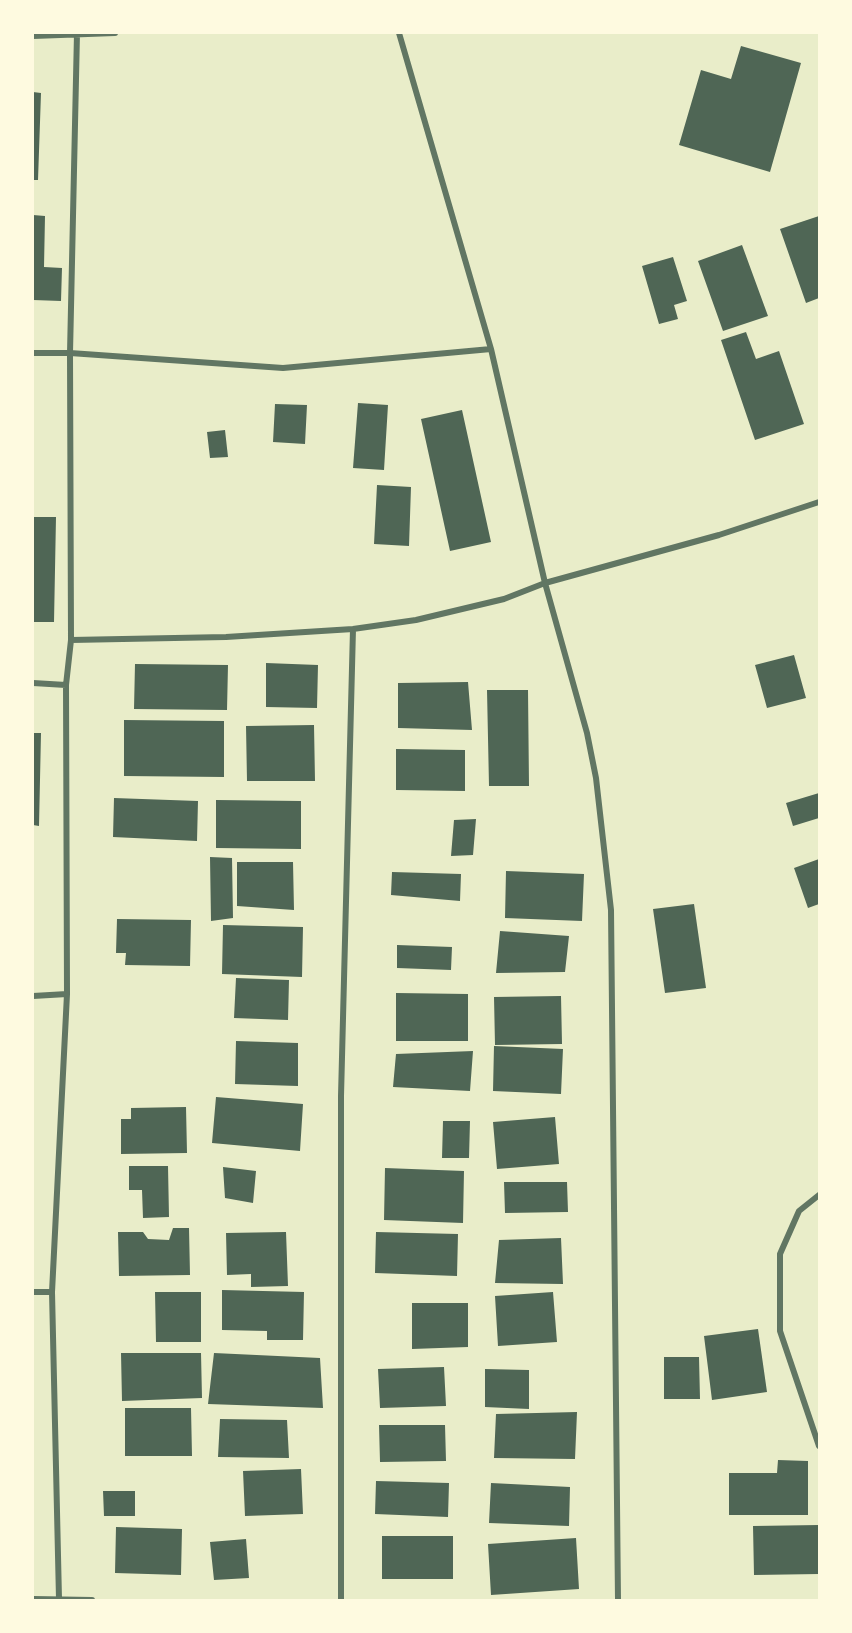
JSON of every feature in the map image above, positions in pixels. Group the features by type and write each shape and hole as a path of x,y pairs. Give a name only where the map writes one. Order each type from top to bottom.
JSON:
{"street":[{"path":"33,36 115,33"},
{"path":"399,33 491,349 545,583 587,733 596,778 611,910 618,1600"},
{"path":"59,1599 52,1292 67,994 66,685 71,640 70,353 77,34"},
{"path":"33,352 283,368 491,349"},
{"path":"71,640 226,637 353,629 416,620 504,599 545,583 719,535 819,501"},
{"path":"341,1600 341,1096 353,629"},
{"path":"33,683 66,685"},
{"path":"33,996 67,994"},
{"path":"819,1195 799,1211 780,1254 780,1331 819,1446"},
{"path":"33,1292 52,1292"},
{"path":"33,1599 92,1600"}],"building":[{"path":"741,46 801,63 770,172 679,145 701,70 731,79"},
{"path":"33,92 41,93 38,180 33,180"},
{"path":"33,215 45,216 44,267 62,268 61,301 33,300"},
{"path":"819,216 819,298 806,303 780,229"},
{"path":"742,245 768,316 723,331 698,261"},
{"path":"673,257 687,301 674,305 678,319 659,324 642,266"},
{"path":"746,332 756,359 779,351 804,424 755,440 721,340"},
{"path":"358,403 388,405 384,470 353,468"},
{"path":"275,404 307,405 305,444 273,442"},
{"path":"462,410 491,542 450,551 421,419"},
{"path":"225,430 228,457 210,458 207,432"},
{"path":"377,485 411,487 409,546 374,544"},
{"path":"33,517 56,517 54,622 33,622"},
{"path":"794,655 806,698 767,708 755,665"},
{"path":"266,663 318,665 317,708 266,707"},
{"path":"135,664 228,665 227,710 134,709"},
{"path":"468,682 472,730 398,728 398,683"},
{"path":"487,690 528,690 529,786 489,786"},
{"path":"124,720 224,721 224,777 124,776"},
{"path":"314,725 315,781 247,781 246,726"},
{"path":"33,733 41,733 39,826 33,825"},
{"path":"396,749 465,750 465,791 396,790"},
{"path":"819,793 819,818 793,826 786,803"},
{"path":"114,798 198,801 197,841 113,837"},
{"path":"216,800 301,801 301,849 216,848"},
{"path":"476,819 473,855 451,856 454,820"},
{"path":"210,857 232,858 233,918 211,921"},
{"path":"819,859 819,904 808,908 794,868"},
{"path":"237,862 293,862 294,910 237,906"},
{"path":"506,871 584,874 582,921 505,918"},
{"path":"392,872 461,874 460,901 391,895"},
{"path":"694,904 706,988 665,993 653,909"},
{"path":"117,919 191,920 190,966 125,965 126,953 116,953"},
{"path":"223,925 303,927 302,977 222,974"},
{"path":"500,931 569,936 565,972 496,973"},
{"path":"397,945 452,947 451,970 397,968"},
{"path":"236,978 289,980 288,1020 234,1018"},
{"path":"396,993 468,994 468,1041 396,1041"},
{"path":"561,996 562,1044 495,1045 494,997"},
{"path":"236,1041 298,1043 298,1086 235,1084"},
{"path":"494,1046 563,1049 561,1094 493,1091"},
{"path":"473,1051 470,1091 393,1087 396,1054"},
{"path":"216,1097 303,1104 300,1151 212,1143"},
{"path":"186,1107 187,1153 121,1154 121,1119 131,1119 131,1108"},
{"path":"555,1117 559,1164 497,1169 493,1122"},
{"path":"443,1121 470,1121 469,1158 442,1158"},
{"path":"129,1166 168,1166 169,1217 143,1218 142,1190 129,1190"},
{"path":"223,1167 256,1171 253,1203 225,1198"},
{"path":"385,1168 464,1171 463,1223 384,1220"},
{"path":"504,1182 567,1182 568,1212 505,1213"},
{"path":"173,1228 189,1228 190,1275 119,1276 118,1232 143,1232 148,1239 169,1240"},
{"path":"286,1232 288,1286 251,1287 251,1274 227,1275 226,1233"},
{"path":"376,1232 458,1234 457,1276 375,1273"},
{"path":"561,1238 563,1284 495,1283 499,1240"},
{"path":"222,1290 304,1292 303,1340 267,1340 267,1331 222,1330"},
{"path":"155,1292 201,1292 201,1342 156,1342"},
{"path":"553,1292 557,1342 498,1346 495,1296"},
{"path":"412,1303 468,1303 468,1347 412,1349"},
{"path":"758,1329 767,1392 712,1400 704,1336"},
{"path":"121,1353 201,1353 202,1398 122,1401"},
{"path":"214,1353 320,1358 323,1408 208,1404"},
{"path":"664,1357 699,1357 700,1399 664,1399"},
{"path":"444,1367 446,1406 380,1408 378,1369"},
{"path":"485,1369 529,1370 529,1409 485,1407"},
{"path":"125,1408 191,1408 192,1456 125,1456"},
{"path":"577,1412 575,1459 494,1458 496,1414"},
{"path":"220,1419 287,1420 289,1458 218,1457"},
{"path":"379,1425 445,1425 446,1461 380,1462"},
{"path":"778,1460 808,1461 808,1515 729,1515 729,1473 777,1473"},
{"path":"301,1469 303,1514 245,1516 243,1471"},
{"path":"376,1481 449,1483 448,1517 375,1514"},
{"path":"491,1483 570,1487 569,1526 489,1523"},
{"path":"103,1491 135,1491 135,1516 104,1516"},
{"path":"819,1525 819,1574 754,1575 753,1526"},
{"path":"116,1527 182,1529 181,1575 115,1573"},
{"path":"382,1536 453,1536 453,1579 382,1579"},
{"path":"576,1538 579,1589 491,1595 488,1544"},
{"path":"246,1539 249,1578 214,1580 210,1542"}]}
